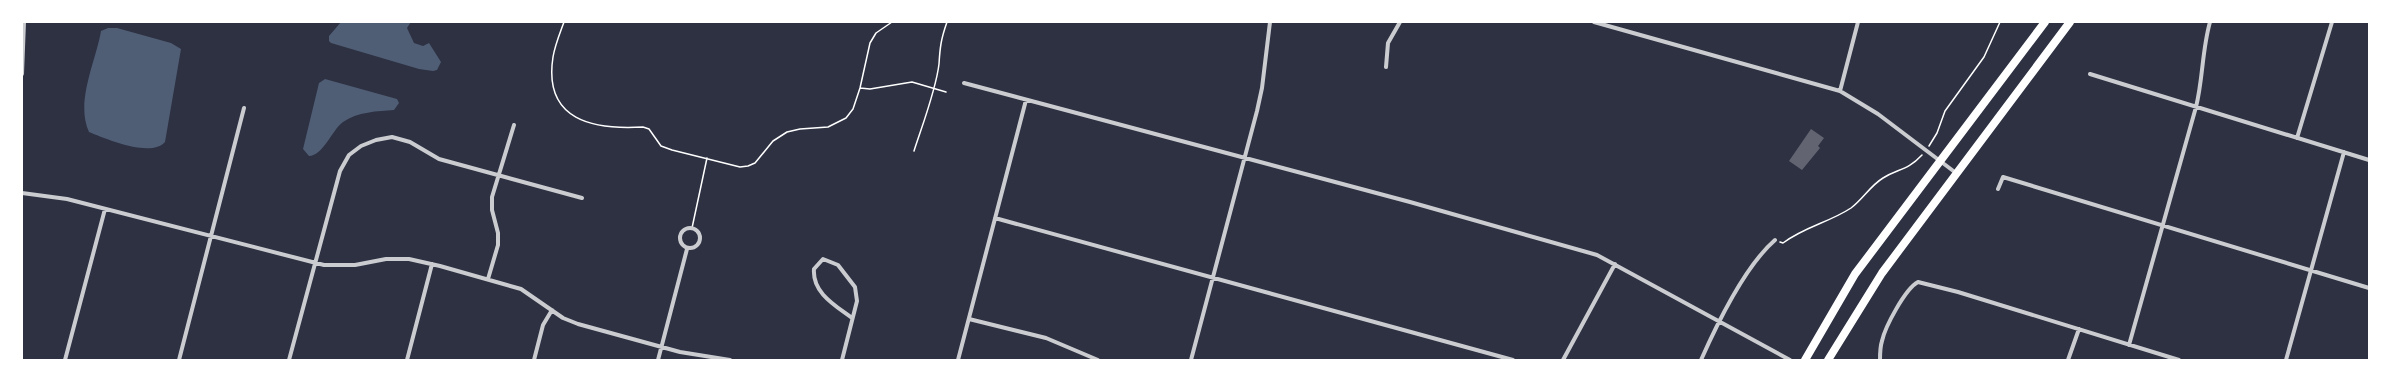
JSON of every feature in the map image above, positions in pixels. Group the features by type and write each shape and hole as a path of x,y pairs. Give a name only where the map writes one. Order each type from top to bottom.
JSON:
{"main road":[{"path":"1805,360 1856,274 1939,160 2045,22"},
{"path":"1828,360 1851,318 1882,273 2070,22"}],"street":[{"path":"22,74 24,22"},
{"path":"1191,360 1245,158 1262,88 1270,22"},
{"path":"1386,66 1388,43 1400,22"},
{"path":"1594,22 1840,91 1869,108 1956,173"},
{"path":"1840,91 1858,22"},
{"path":"2129,345 2201,89 2204,48 2210,22"},
{"path":"2297,138 2332,22"},
{"path":"2090,74 2369,160"},
{"path":"964,83 1504,228 1597,255 1721,321 1790,360"},
{"path":"958,360 1026,100"},
{"path":"178,360 244,108"},
{"path":"488,279 498,245 498,233 492,204 497,176 514,125"},
{"path":"289,360 340,170 349,154 361,146 376,140 392,137 410,142 439,159 582,198"},
{"path":"2286,360 2344,152"},
{"path":"1998,189 2004,177 2369,288"},
{"path":"22,193 67,199 315,262 341,266 386,259 409,258 521,289 563,318 578,324 661,348 730,360"},
{"path":"65,360 105,209"},
{"path":"995,218 1513,360"},
{"path":"692,228 699,234 699,243 692,249 687,249 683,246 680,236 682,231 692,228"},
{"path":"1701,360 1738,288 1757,260 1775,240"},
{"path":"658,360 687,249"},
{"path":"842,360 857,301 855,287 838,265 823,259 814,269 815,283 832,304 852,318"},
{"path":"408,360 432,264"},
{"path":"1563,360 1615,264"},
{"path":"1880,360 1881,342 1887,327 1909,288 1918,282 2179,360"},
{"path":"534,360 543,325 552,310"},
{"path":"969,319 1046,338 1098,360"},
{"path":"2068,360 2079,329"}],"path":[{"path":"564,22 553,55 552,68 553,82 558,97 567,111 577,119 607,128 644,127 649,129 661,146 740,167 755,163 773,141 787,132 800,129 828,127 846,118 853,109 860,88 870,43 876,33 892,22"},
{"path":"914,151 939,64 939,47 947,22"},
{"path":"1775,240 1783,244 1804,229 1852,208 1874,184 1883,178 1912,166 1927,150 1937,133 1945,111 1984,57 2000,22"},
{"path":"860,88 870,90 912,82 946,92"},
{"path":"692,228 707,158"}],"water":[{"path":"341,22 411,22 407,28 414,43 423,46 429,43 441,62 437,70 433,71 419,69 331,43 329,41 329,36"},
{"path":"108,28 117,28 171,43 181,49 165,142 158,146 139,148 128,146 89,132 85,120 85,95 101,31"},
{"path":"325,79 397,99 399,103 394,110 355,116 343,122 319,152 309,156 303,149 319,83"}],"building":[{"path":"1811,129 1824,138 1818,146 1820,148 1802,170 1789,161"}]}
